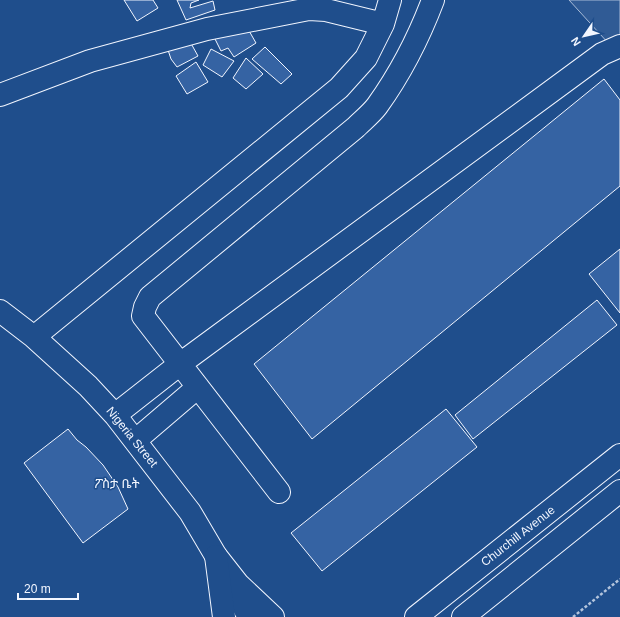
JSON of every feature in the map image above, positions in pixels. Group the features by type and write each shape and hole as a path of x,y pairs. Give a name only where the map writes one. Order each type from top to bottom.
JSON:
{"street":[{"path":"34,337 339,88 366,58 383,24 390,0"},
{"path":"279,492 143,316 145,306 150,298 355,128 376,107 399,72 424,23 433,0"},
{"path":"0,95 90,61 207,29 308,9 326,10 383,24"},
{"path":"115,415 180,364 602,54 620,46"},
{"name":"Nigeria Street","path":"0,311 34,337 88,386 115,415 136,440 190,512 216,556 238,584 273,617"},
{"path":"136,440 198,387"},
{"name":"Churchill Avenue","path":"416,617 620,455"},
{"path":"463,617 620,491"},
{"path":"216,556 224,617"},
{"name":"Nigeria Street","path":"238,584 244,608 249,617"}],"path":[{"path":"573,617 620,579"}],"shaded area":[{"path":"569,0 620,0 620,56"}],"building":[{"path":"124,0 153,0 158,8 137,21"},
{"path":"177,0 199,0 191,3 190,8 213,1 215,10 186,20"},
{"path":"244,22 256,43 234,57 228,48 221,51 210,29"},
{"path":"188,38 198,56 177,67 171,59 168,50"},
{"path":"265,47 292,74 281,84 252,59"},
{"path":"211,49 234,61 222,77 203,65"},
{"path":"246,58 263,74 246,89 233,78"},
{"path":"196,62 208,82 187,94 176,76"},
{"path":"604,79 620,100 620,186 312,439 254,364"},
{"path":"620,249 620,313 589,274"},
{"path":"597,300 617,325 473,439 455,415"},
{"path":"446,409 477,447 322,571 291,533"},
{"path":"68,429 77,440 103,465 118,487 128,509 83,543 24,463"}],"district":[{"name":"ፖስታ ቤት","path":"117,483"}]}
